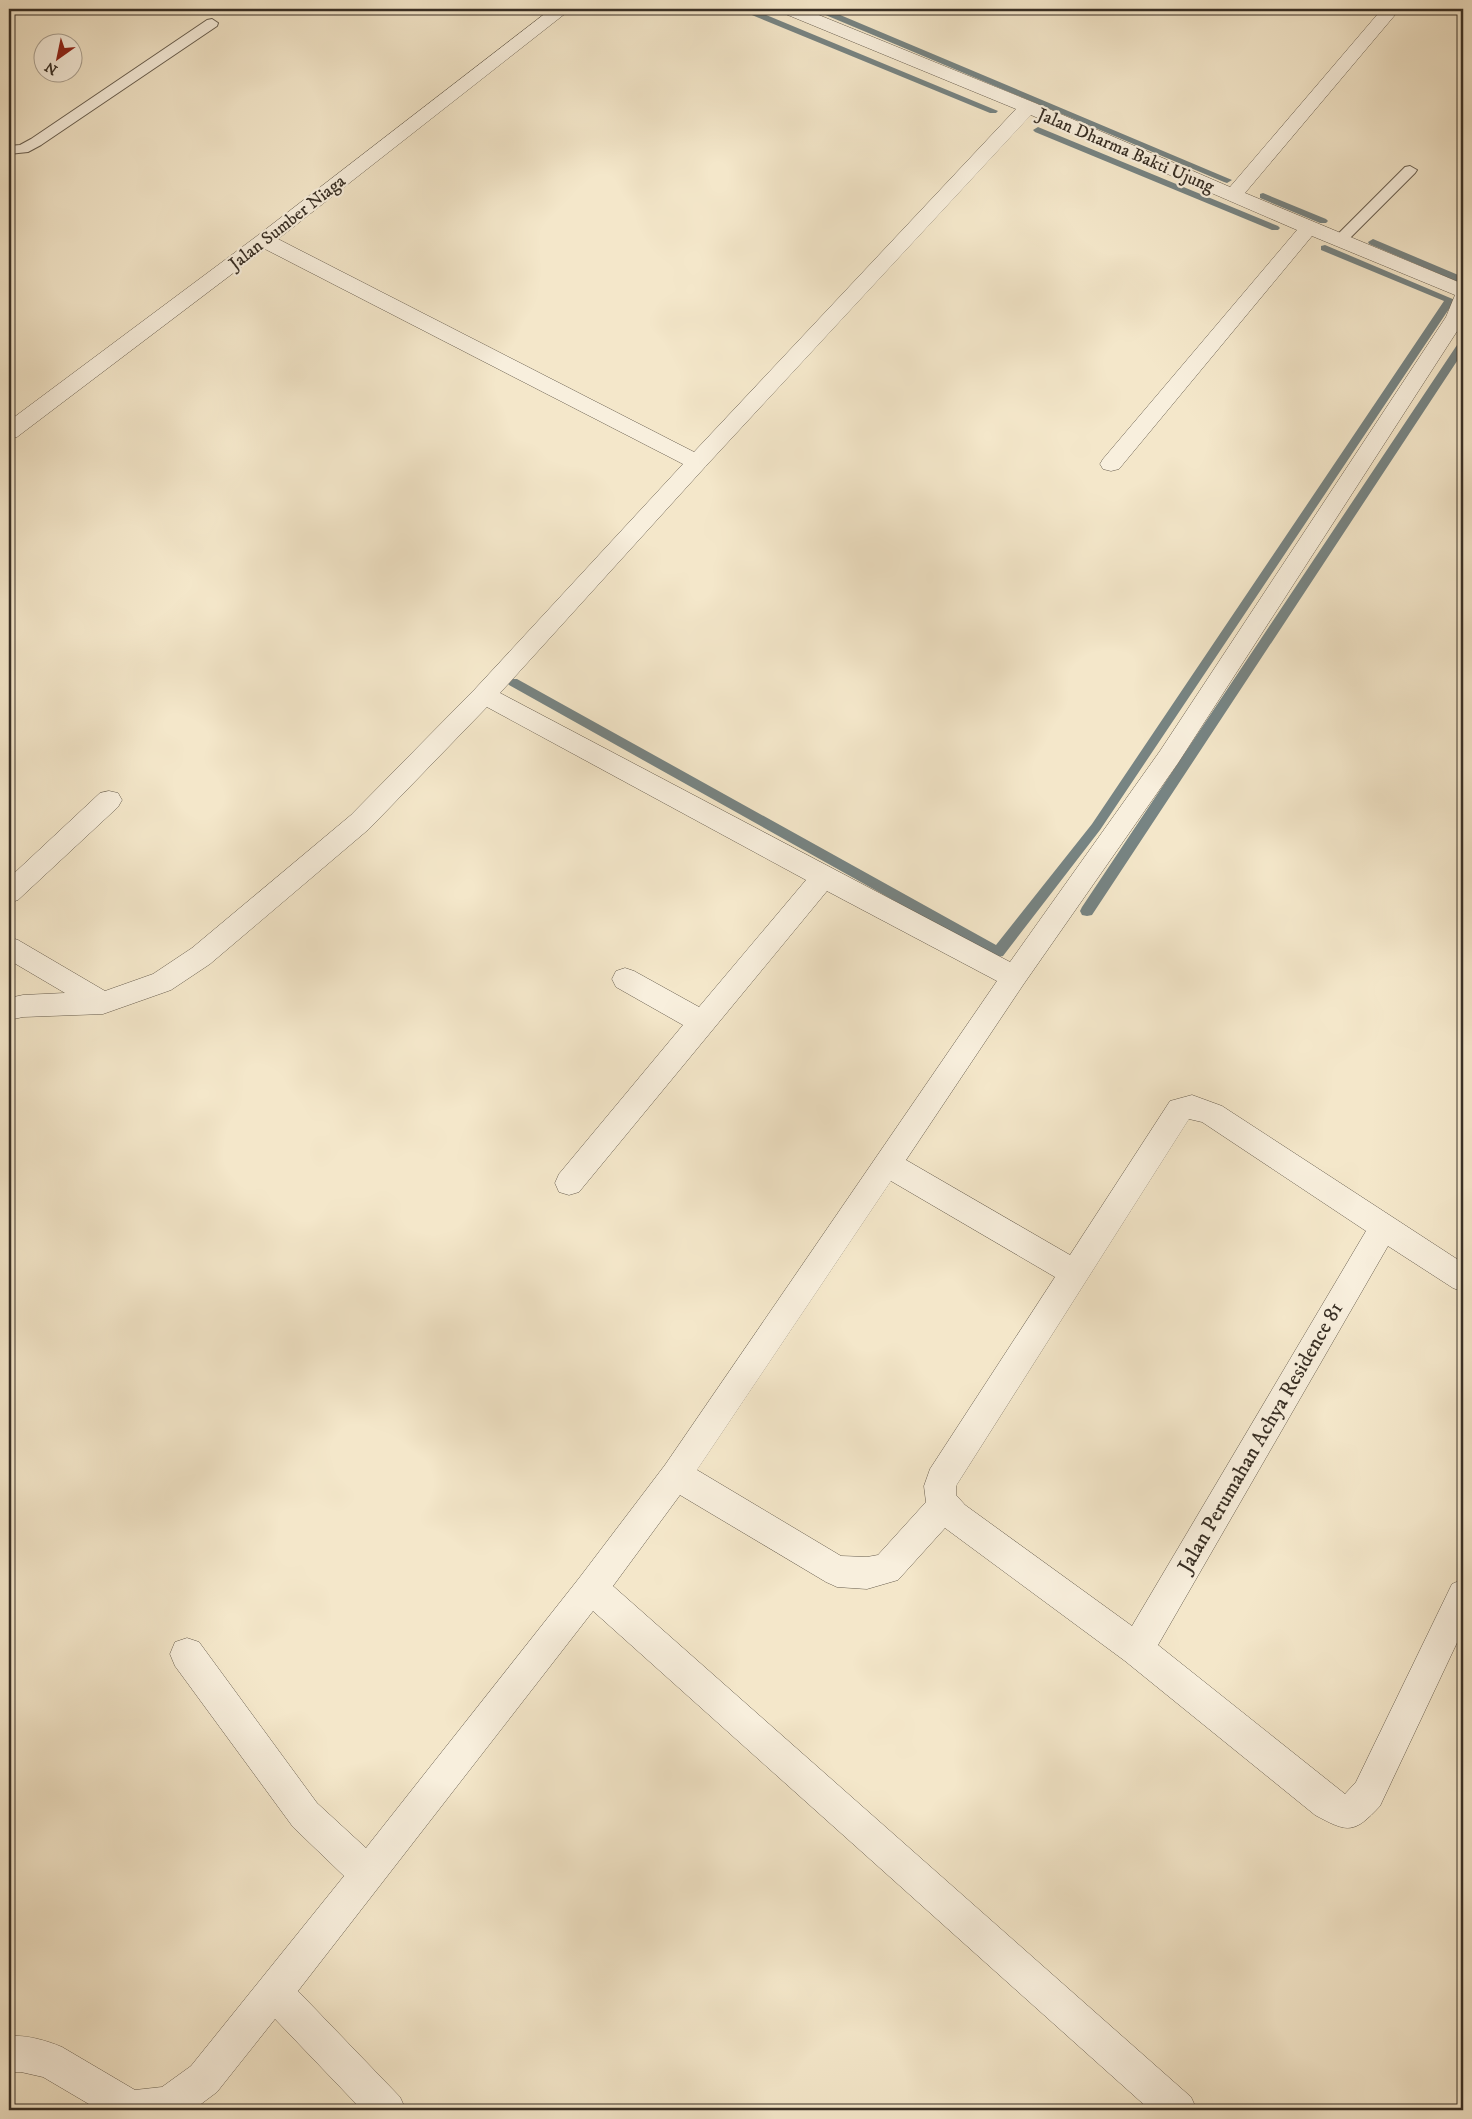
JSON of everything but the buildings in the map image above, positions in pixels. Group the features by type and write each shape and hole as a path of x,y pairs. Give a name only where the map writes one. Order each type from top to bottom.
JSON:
{"street":[{"name":"Jalan Sumber Niaga","path":"9,432 264,240 562,9"},
{"name":"Jalan Dharma Bakti Ujung","path":"789,9 1028,107 1309,228 1463,291"},
{"path":"1233,195 1391,9"},
{"path":"9,1009 23,1006 103,1003 162,982 201,956 360,822 484,695 697,462 1028,107"},
{"path":"1111,464 1309,228"},
{"path":"264,240 697,462"},
{"path":"9,2054 21,2054 48,2060 132,2109 169,2105 204,2079 368,1874 591,1588 676,1475 1014,977 1169,757 1456,317 1463,298"},
{"path":"484,695 1014,977"},
{"path":"9,893 109,800"},
{"path":"569,1183 823,877"},
{"path":"9,948 103,1003"},
{"path":"625,979 702,1022"},
{"path":"1463,1279 1212,1114 1192,1107 1180,1109 941,1480 939,1494 944,1506 954,1516 1137,1649 1327,1803 1342,1811 1352,1811 1368,1794 1463,1595"},
{"path":"887,1164 1075,1273"},
{"name":"Jalan Perumahan Achya Residence 81","path":"1137,1649 1384,1226"},
{"path":"676,1475 837,1571 866,1573 887,1569 944,1506"},
{"path":"591,1588 1178,2110"},
{"path":"187,1654 305,1815 368,1874"},
{"path":"274,1992 387,2110"}],"lane":[{"path":"9,150 23,149 36,142 212,23"},
{"path":"1340,240 1410,170"}],"waterway":[{"path":"745,9 993,111"},
{"path":"819,9 1227,180"},
{"path":"1038,130 1275,228"},
{"path":"1263,196 1323,221"},
{"path":"1373,242 1463,281"},
{"path":"513,682 998,952 1096,827 1450,300 1325,248"},
{"path":"1087,911 1463,344"}]}
